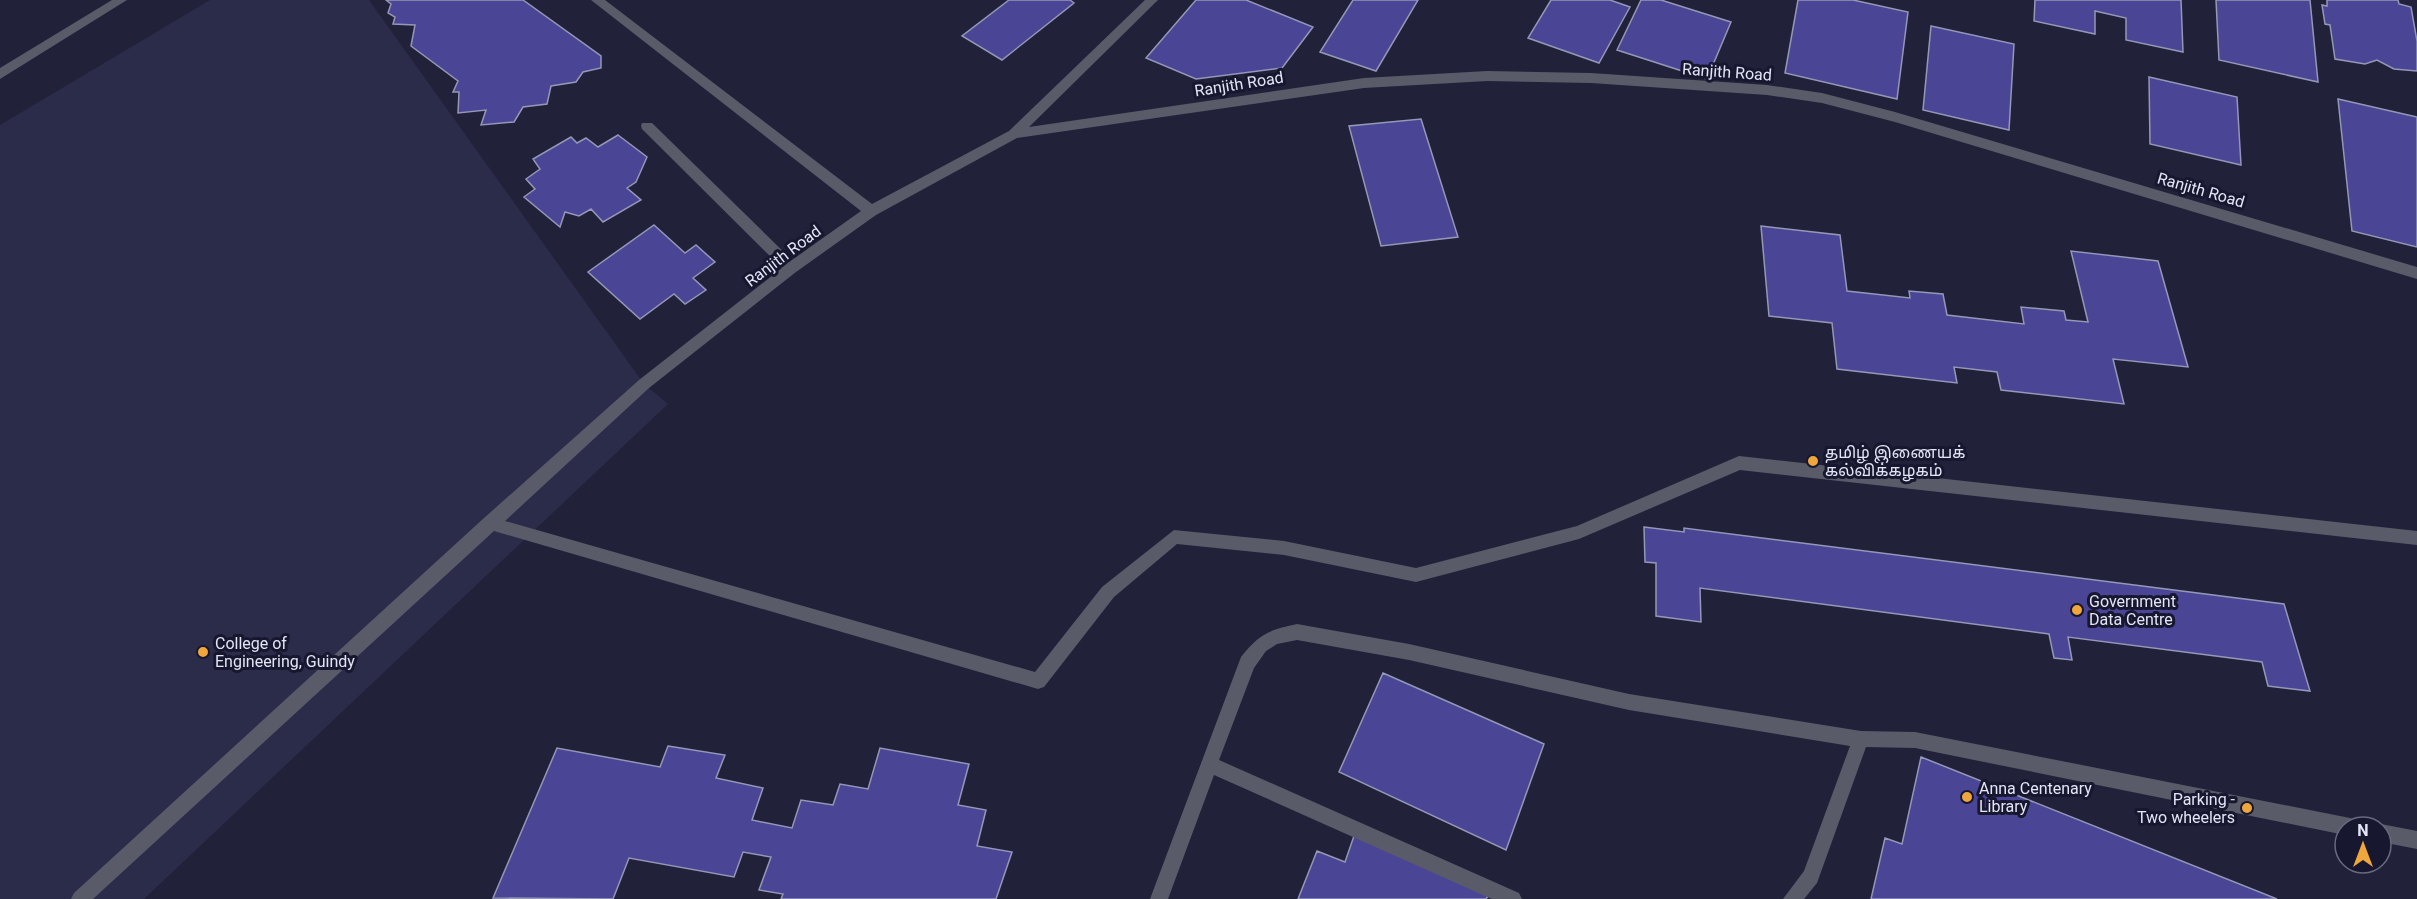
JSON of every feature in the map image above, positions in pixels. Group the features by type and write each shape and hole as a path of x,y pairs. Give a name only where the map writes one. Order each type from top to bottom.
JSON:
{"street":[{"path":"0,74 121,0"},
{"path":"597,0 871,212"},
{"name":"Ranjith Road","path":"80,899 489,523 645,384 791,268 871,212 1014,134 1152,0"},
{"name":"Ranjith Road","path":"1014,134 1303,91 1487,76 1591,78 1767,90 1822,98 1895,117 2417,273"},
{"path":"647,126 791,268"},
{"path":"489,523 1038,681 1108,592 1174,537 1284,548 1416,575 1580,532 1739,463 2417,538"},
{"path":"1159,899 1247,663 1260,646 1274,637 1297,632 1409,652 1629,702 1861,739 1915,740 2333,824"},
{"path":"1792,899 1811,877 1861,739"},
{"path":"1209,764 1513,899"},
{"path":"2393,835 2417,840"}],"shaded area":[{"name":"College of Engineering, Guindy","path":"210,0 369,0 644,384 668,404 144,899 0,899 0,125"}],"building":[{"path":"386,0 523,0 601,56 601,68 583,72 576,82 551,86 547,104 523,107 514,122 481,125 486,110 458,113 459,92 453,92 458,81 411,46 415,25 393,24 395,17 388,13 391,4"},
{"path":"1009,0 1070,0 1074,3 1002,60 962,36"},
{"path":"1196,0 1246,0 1313,27 1282,68 1196,79 1146,58"},
{"path":"1353,0 1418,0 1376,71 1320,52"},
{"path":"1551,0 1610,0 1630,7 1599,63 1528,38"},
{"path":"1641,0 1661,0 1731,22 1707,79 1617,50"},
{"path":"1798,0 1853,0 1908,12 1897,99 1785,73"},
{"path":"2035,0 2181,0 2183,52 2126,40 2126,18 2095,11 2095,34 2034,21"},
{"path":"2216,0 2310,0 2318,82 2219,60"},
{"path":"2327,0 2398,0 2399,4 2411,7 2417,41 2417,71 2394,69 2377,60 2365,64 2335,59 2330,25 2325,24 2322,5 2327,6"},
{"path":"1931,26 2014,44 2009,130 1923,110"},
{"path":"2149,77 2237,97 2241,165 2150,144"},
{"path":"2338,99 2417,117 2417,247 2352,231"},
{"path":"1421,119 1458,237 1381,246 1349,126"},
{"path":"618,135 647,157 636,182 627,188 641,200 603,222 591,209 579,216 565,212 560,227 524,197 535,189 526,179 540,169 533,159 571,137 577,143 586,138 598,147"},
{"path":"654,225 685,253 696,245 715,262 693,278 706,290 685,304 674,294 640,319 588,272"},
{"path":"1761,226 1840,235 1847,291 1910,298 1909,291 1943,294 1947,315 2024,324 2021,307 2064,311 2066,320 2088,322 2071,251 2158,261 2188,367 2113,359 2124,404 2001,390 1997,372 1954,367 1957,383 1837,369 1832,323 1769,316"},
{"name":"Government Data Centre","path":"1644,527 1684,532 1684,528 2284,604 2310,691 2268,686 2262,662 2068,637 2072,660 2054,658 2049,634 1700,588 1701,622 1656,616 1656,563 1645,562"},
{"path":"1383,673 1544,744 1506,850 1339,772"},
{"path":"668,746 725,755 716,778 763,788 752,820 792,828 801,800 833,805 840,784 868,789 880,748 969,764 958,805 986,810 977,846 1012,852 996,899 781,899 783,894 759,890 771,857 743,852 734,877 629,858 613,899 493,898 557,748 660,767"},
{"name":"Anna Centenary Library","path":"1921,757 2277,899 1871,899 1885,838 1902,844"},
{"path":"1355,833 1488,896 1486,899 1298,899 1317,851 1345,862"}],"place":[{"name":"தமிழ் இணையக் கல்விக்கழகம்","path":"1813,461"},
{"name":"Government Data Centre","path":"2077,610"},
{"name":"College of Engineering, Guindy","path":"203,652"},
{"name":"Anna Centenary Library","path":"1967,797"},
{"name":"Parking - Two wheelers","path":"2247,808"}]}
